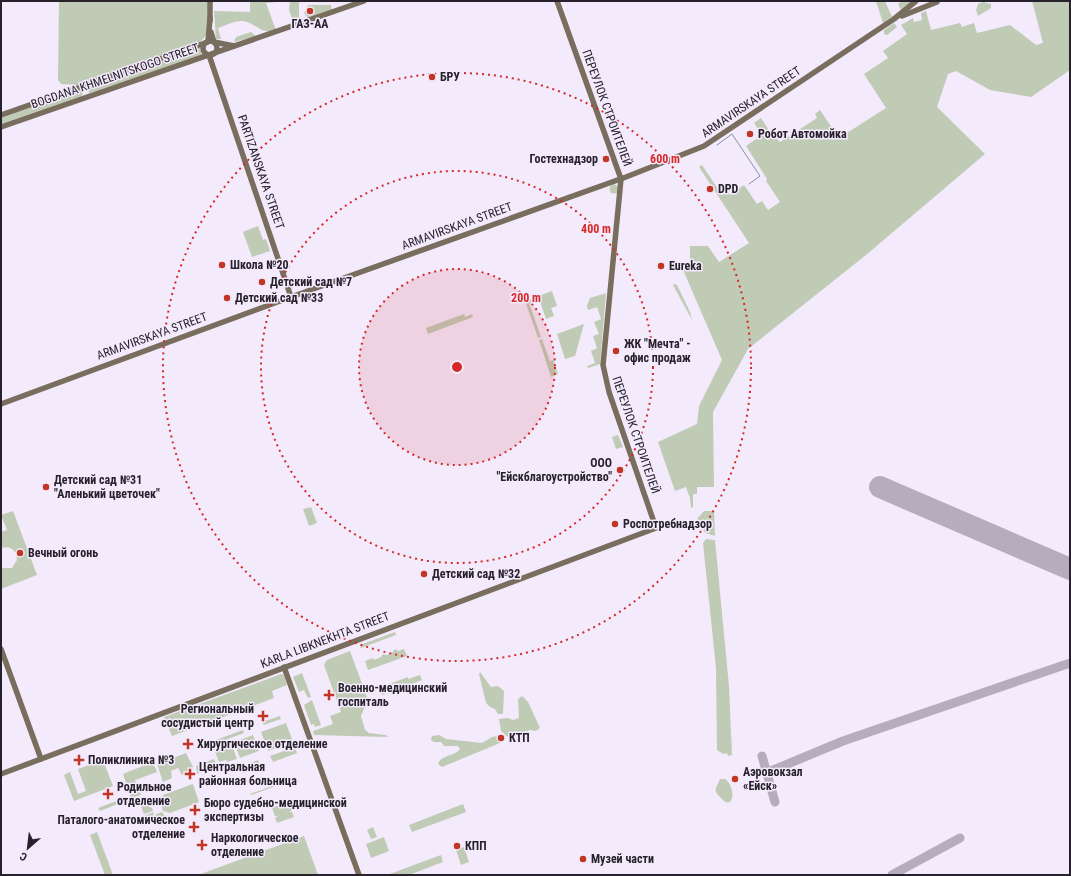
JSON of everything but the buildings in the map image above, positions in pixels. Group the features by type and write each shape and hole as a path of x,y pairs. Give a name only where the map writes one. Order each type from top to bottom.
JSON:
{"street":[{"path":"210,1 211,42 217,48 211,55 204,50 204,46 211,42"},
{"name":"BOGDANA KHMELNITSKOGO STREET","path":"1,127 364,1"},
{"name":"ПЕРЕУЛОК СТРОИТЕЛЕЙ","path":"557,1 621,179 603,365 608,392 656,528"},
{"name":"ARMAVIRSKAYA STREET","path":"1,404 292,297 621,179 712,142 894,19 916,1"},
{"path":"928,1 939,2"},
{"name":"ARMAVIRSKAYA STREET","path":"894,19 939,2"},
{"name":"BOGDANA KHMELNITSKOGO STREET","path":"1,115 211,42 236,46"},
{"name":"PARTIZANSKAYA STREET","path":"211,55 292,297"},
{"path":"83,86 86,97"},
{"name":"KARLA LIBKNEKHTA STREET","path":"1,774 656,528"},
{"path":"1,649 41,759"},
{"path":"284,667 359,875"}],"green space":[{"path":"59,1 208,1 207,35 199,43 78,85 61,84 58,80"},
{"path":"250,1 288,1 266,3 276,30 266,31 248,22 237,21 218,28 221,39 216,39 214,11 250,12"},
{"path":"290,1 299,1 299,20 293,21 289,10"},
{"path":"876,1 885,1 892,17 883,23"},
{"path":"901,1 912,1 901,10 898,4"},
{"path":"1032,1 1070,1 1070,70 1031,97 990,90 956,71 948,74 937,107 985,154 866,255 748,349 713,412 714,487 697,487 697,494 693,494 693,507 691,508 690,498 686,487 675,491 658,442 697,424 699,406 722,360 680,263 690,263 690,246 708,246 719,262 749,243 699,167 702,165 722,195 728,192 730,195 744,185 757,204 762,201 768,210 780,202 746,146 762,135 754,123 761,118 770,132 780,142 817,118 815,114 820,110 839,138 886,108 864,74 888,58 883,51 907,34 901,25 913,18 914,22 922,20 921,13 926,11 931,30 960,23 962,27 974,23 977,33 1010,25 1036,45 1043,43"},
{"path":"983,2 991,4 991,8 978,16 976,10 978,4"},
{"path":"308,5 331,5 332,11 309,19 304,13"},
{"path":"894,23 897,27 887,35 884,34 884,30"},
{"path":"251,32 256,36 234,42 236,37"},
{"path":"199,47 202,50 201,55 90,93 86,90 86,87"},
{"path":"80,89 83,92 82,96 1,124 1,117"},
{"path":"614,184 619,189 614,194 609,189"},
{"path":"258,226 263,240 266,239 270,251 252,257 243,232"},
{"path":"673,285 677,285 690,312 692,320"},
{"path":"552,291 557,306 551,308 554,316 546,319 538,296"},
{"path":"606,293 600,364 588,368 587,366 595,363 591,351 597,348 593,336 599,334 594,322 601,319 597,307 588,310 587,306 590,298"},
{"path":"536,297 537,300 529,303 541,337 538,338 525,301"},
{"path":"464,314 465,317 472,314 473,317 428,334 426,328"},
{"path":"584,324 575,356 565,359 557,334"},
{"path":"542,339 550,361 553,360 558,374 551,377 539,340"},
{"path":"618,435 623,447 616,449 612,437"},
{"path":"311,507 317,523 309,526 303,509"},
{"path":"13,511 37,575 1,589 1,568 12,568 17,560 16,553 12,549 7,547 1,548 1,532 7,530 1,515"},
{"path":"704,511 714,511 715,536 705,533 697,519"},
{"path":"706,539 715,540 729,686 732,755 728,756 727,753 723,754 717,750 716,668 703,543"},
{"path":"395,632 396,635 361,648 360,645"},
{"path":"395,649 398,651 404,649 407,656 368,670 365,661 373,658 374,660 381,657 383,654 386,655 392,653"},
{"path":"350,651 368,700 361,716 365,730 369,733 386,735 388,737 314,735 313,731 333,724 330,716 341,712 324,665 327,660"},
{"path":"480,672 491,687 498,686 504,691 503,714 498,714 495,709 486,703 479,674"},
{"path":"302,673 311,697 308,698 304,690 299,692 293,677"},
{"path":"281,674 284,675 287,685 272,691 274,698 172,736 164,717"},
{"path":"420,675 422,680 382,695 379,688 408,677 408,679"},
{"path":"522,696 528,702 540,728 536,731 530,730 508,737 501,731 499,719 508,718 513,720 519,718 518,699"},
{"path":"312,700 321,725 315,727 314,724 311,725 304,705"},
{"path":"280,716 281,719 264,725 262,722"},
{"path":"286,723 293,742 268,751 261,732"},
{"path":"243,730 244,733 203,748 202,745"},
{"path":"253,735 259,751 240,758 234,742"},
{"path":"439,735 446,739 482,743 492,737 498,736 500,743 442,767 438,764 442,759 460,749 458,746 444,746 441,742 434,742 431,740 432,736"},
{"path":"231,743 237,759 227,762 226,760 219,762 214,749"},
{"path":"295,747 297,753 273,762 270,756"},
{"path":"186,753 193,767 192,771 182,775 178,768 171,771 172,778 163,782 157,764"},
{"path":"214,759 217,766 197,774 196,766"},
{"path":"103,760 113,786 74,801 64,775 70,772 78,794 86,791 78,769"},
{"path":"258,760 261,767 243,773 240,767"},
{"path":"153,762 157,772 135,780 141,795 131,798 123,774"},
{"path":"292,779 251,795 250,794"},
{"path":"720,779 725,779 731,787 732,799 730,802 725,802 716,791"},
{"path":"149,784 151,790 141,793 139,788"},
{"path":"193,784 199,802 170,813 163,811 161,805 163,795"},
{"path":"124,798 123,802 100,811 98,808"},
{"path":"289,802 292,810 289,812 292,812 294,817 277,823 275,818 278,816 275,816 272,808"},
{"path":"142,803 152,808 153,811 144,814 140,804"},
{"path":"463,804 466,812 412,832 409,825"},
{"path":"154,812 151,823 147,824 144,816"},
{"path":"162,812 166,817 153,822 156,814"},
{"path":"373,827 377,837 371,839 367,830"},
{"path":"97,832 113,875 105,875 90,835"},
{"path":"304,836 318,875 198,875"},
{"path":"384,837 389,851 371,858 366,844"},
{"path":"464,847 469,862 461,865 456,850"},
{"path":"441,855 443,862 409,875 387,875"}],"waterway":[{"path":"717,145 732,134 760,176 749,184"}],"taxiway":[{"path":"766,773 843,741 1070,663"},
{"path":"762,756 775,802"},
{"path":"892,875 960,838"}],"runway":[{"path":"880,487 1070,569"}],"place":[{"name":"ГАЗ-АА","path":"310,11"},
{"name":"БРУ","path":"432,77"},
{"name":"Робот Автомойка","path":"750,134"},
{"name":"Гостехнадзор","path":"606,159"},
{"name":"DPD","path":"710,189"},
{"name":"Школа №20","path":"222,265"},
{"name":"Eureka","path":"661,266"},
{"name":"Детский сад №7","path":"262,282"},
{"name":"Детский сад №33","path":"227,298"},
{"name":"ЖК \"Мечта\" - офис продаж","path":"616,351"},
{"name":"ООО \"Ейскблагоустройство\"","path":"620,470"},
{"name":"Детский сад №31 \"Аленький цветочек\"","path":"46,487"},
{"name":"Роспотребнадзор","path":"615,524"},
{"name":"Вечный огонь","path":"20,553"},
{"name":"Детский сад №32","path":"424,574"},
{"name":"Военно-медицинский госпиталь","path":"329,695"},
{"name":"Региональный сосудистый центр","path":"263,716"},
{"name":"КТП","path":"501,738"},
{"name":"Хирургическое отделение","path":"188,744"},
{"name":"Поликлиника №3","path":"79,760"},
{"name":"Центральная районная больница","path":"190,774"},
{"name":"Аэровокзал «Ейск»","path":"735,779"},
{"name":"Родильное отделение","path":"108,794"},
{"name":"Бюро судебно-медицинской экспертизы","path":"195,810"},
{"name":"Паталого-анатомическое отделение","path":"194,827"},
{"name":"Наркологическое отделение","path":"202,845"},
{"name":"КПП","path":"457,846"},
{"name":"Музей части","path":"583,859"}]}
